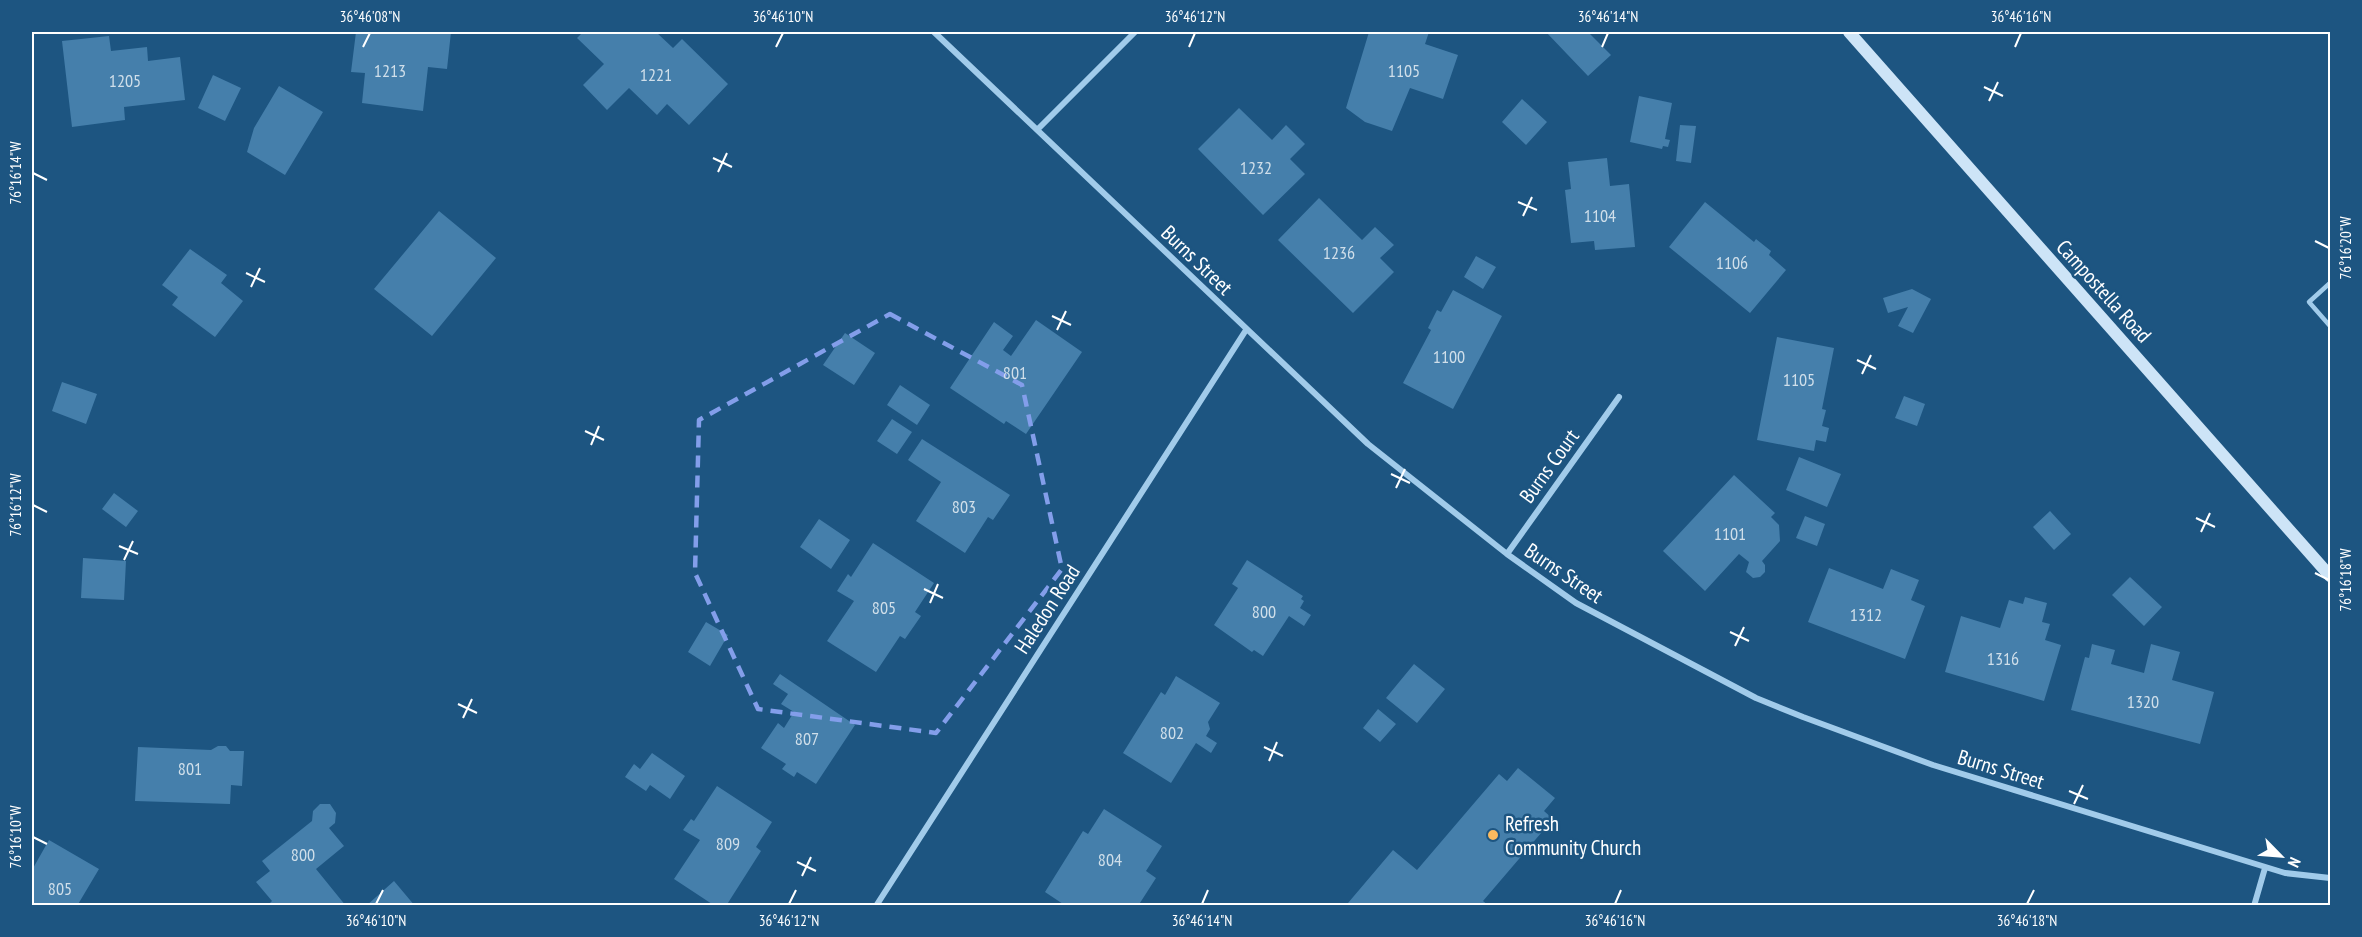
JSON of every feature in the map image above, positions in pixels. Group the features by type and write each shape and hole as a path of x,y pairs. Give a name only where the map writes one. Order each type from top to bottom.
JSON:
{"main road":[{"name":"Campostella Road","path":"1849,32 2331,576"}],"street":[{"name":"Burns Street","path":"934,32 1368,444 1507,554 1576,603 1756,698 1933,765 2265,868 2285,873 2331,878"},
{"path":"1037,130 1135,32"},
{"name":"Haledon Road","path":"876,906 1246,330"},
{"name":"Burns Court","path":"1507,554 1619,397"},
{"path":"2254,906 2265,868"}],"lane":[{"path":"2331,283 2309,302 2331,326"}],"highlighted area":[{"path":"890,314 1022,385 1062,569 936,733 758,709 695,573 699,420"}],"building":[{"path":"356,32 451,32 447,69 428,67 423,111 362,103 365,73 351,72"},
{"path":"583,32 656,32 673,48 682,39 728,84 689,125 667,104 657,115 629,88 607,110 583,85 604,64 577,38"},
{"path":"1369,32 1429,32 1425,44 1458,55 1443,99 1410,88 1392,131 1365,122 1346,108"},
{"path":"1546,32 1588,32 1611,55 1588,76"},
{"path":"109,36 111,51 147,47 148,61 180,57 185,100 124,107 125,120 72,127 62,41"},
{"path":"213,75 241,88 225,121 198,108"},
{"path":"279,86 323,112 285,175 247,152 254,128"},
{"path":"1639,96 1672,103 1665,139 1670,140 1668,147 1663,146 1662,149 1630,142"},
{"path":"1522,99 1547,122 1526,145 1502,122"},
{"path":"1239,108 1272,140 1286,125 1305,144 1290,159 1305,174 1263,215 1198,149"},
{"path":"1680,125 1696,126 1691,163 1676,161"},
{"path":"1607,158 1610,186 1629,184 1635,247 1595,250 1594,241 1571,243 1565,190 1571,189 1568,162"},
{"path":"1319,198 1362,240 1375,227 1394,245 1380,258 1394,272 1353,313 1278,240"},
{"path":"1705,202 1754,242 1756,239 1771,251 1769,255 1786,270 1750,313 1669,247"},
{"path":"439,211 496,258 432,336 374,289"},
{"path":"190,249 227,275 221,283 243,301 215,337 172,305 178,297 162,285"},
{"path":"1476,256 1496,267 1483,289 1464,277"},
{"path":"1912,289 1931,299 1913,333 1898,326 1908,307 1888,313 1883,298"},
{"path":"1453,290 1502,316 1453,409 1403,383 1431,330 1428,328 1437,310 1441,312"},
{"path":"1036,320 1082,352 1026,434 1006,421 1004,424 950,388 994,322 1013,336 1003,350 1011,356"},
{"path":"845,333 875,353 854,385 823,365"},
{"path":"1777,337 1834,348 1822,409 1826,410 1822,426 1829,428 1826,442 1816,440 1814,451 1757,440"},
{"path":"62,382 97,394 86,424 52,411"},
{"path":"900,385 930,405 917,425 887,405"},
{"path":"1904,396 1925,404 1917,426 1895,418"},
{"path":"892,419 912,432 897,454 877,441"},
{"path":"922,439 1010,495 993,520 988,517 965,553 916,521 941,482 908,460"},
{"path":"1799,457 1841,474 1827,507 1786,490"},
{"path":"1734,475 1775,513 1771,517 1779,525 1780,541 1762,561 1765,565 1765,572 1760,577 1753,578 1746,572 1749,562 1739,554 1705,591 1663,551"},
{"path":"114,493 138,511 126,527 102,509"},
{"path":"2050,511 2071,534 2054,550 2033,527"},
{"path":"1805,516 1825,524 1817,546 1796,538"},
{"path":"819,519 850,540 831,569 800,547"},
{"path":"873,543 934,583 915,612 921,616 905,639 900,636 876,672 827,641 854,601 837,591 848,574 851,577"},
{"path":"83,558 126,561 124,600 81,598"},
{"path":"1247,560 1303,596 1301,599 1304,601 1300,608 1311,615 1304,626 1289,616 1263,656 1254,650 1252,652 1214,625 1238,588 1232,584"},
{"path":"1829,568 1883,589 1891,569 1919,580 1911,600 1925,606 1905,659 1808,622"},
{"path":"2130,577 2162,607 2144,626 2112,595"},
{"path":"2025,597 2047,603 2042,622 2050,624 2045,640 2061,645 2044,701 1945,672 1961,616 2000,628 2009,600 2023,604"},
{"path":"706,622 728,635 710,666 688,652"},
{"path":"2092,644 2115,650 2111,664 2144,673 2151,644 2180,652 2172,680 2214,692 2200,744 2071,710 2085,657 2089,658"},
{"path":"1414,664 1445,689 1417,723 1386,698"},
{"path":"780,674 855,725 816,784 797,772 794,777 782,769 786,764 761,748 778,723 784,728 794,712 781,704 788,694 773,684"},
{"path":"1176,676 1220,703 1208,722 1210,729 1206,736 1217,743 1211,753 1196,743 1171,783 1123,753 1161,692 1165,695"},
{"path":"1378,709 1396,724 1380,742 1363,728"},
{"path":"218,746 226,746 230,751 244,751 242,786 231,785 230,804 135,801 138,747 211,750"},
{"path":"652,753 685,776 670,799 650,785 646,791 625,777 634,764 640,769"},
{"name":"Refresh Community Church","path":"1518,768 1555,798 1544,811 1553,819 1483,901 1489,906 1348,903 1393,850 1417,870 1499,774 1507,781"},
{"path":"717,786 772,822 756,847 761,851 726,906 715,906 674,879 700,840 683,830 691,819 694,821"},
{"path":"320,804 330,804 336,813 335,823 329,828 344,846 316,869 346,906 267,906 272,901 256,882 270,871 262,861 312,821 313,811"},
{"path":"1104,809 1162,846 1146,871 1156,878 1138,906 1066,906 1045,892 1083,831 1088,834"},
{"path":"49,840 99,869 77,906 32,906 32,870"},
{"path":"394,881 415,906 366,906"}],"place":[{"name":"Refresh Community Church","path":"1493,835"}]}
